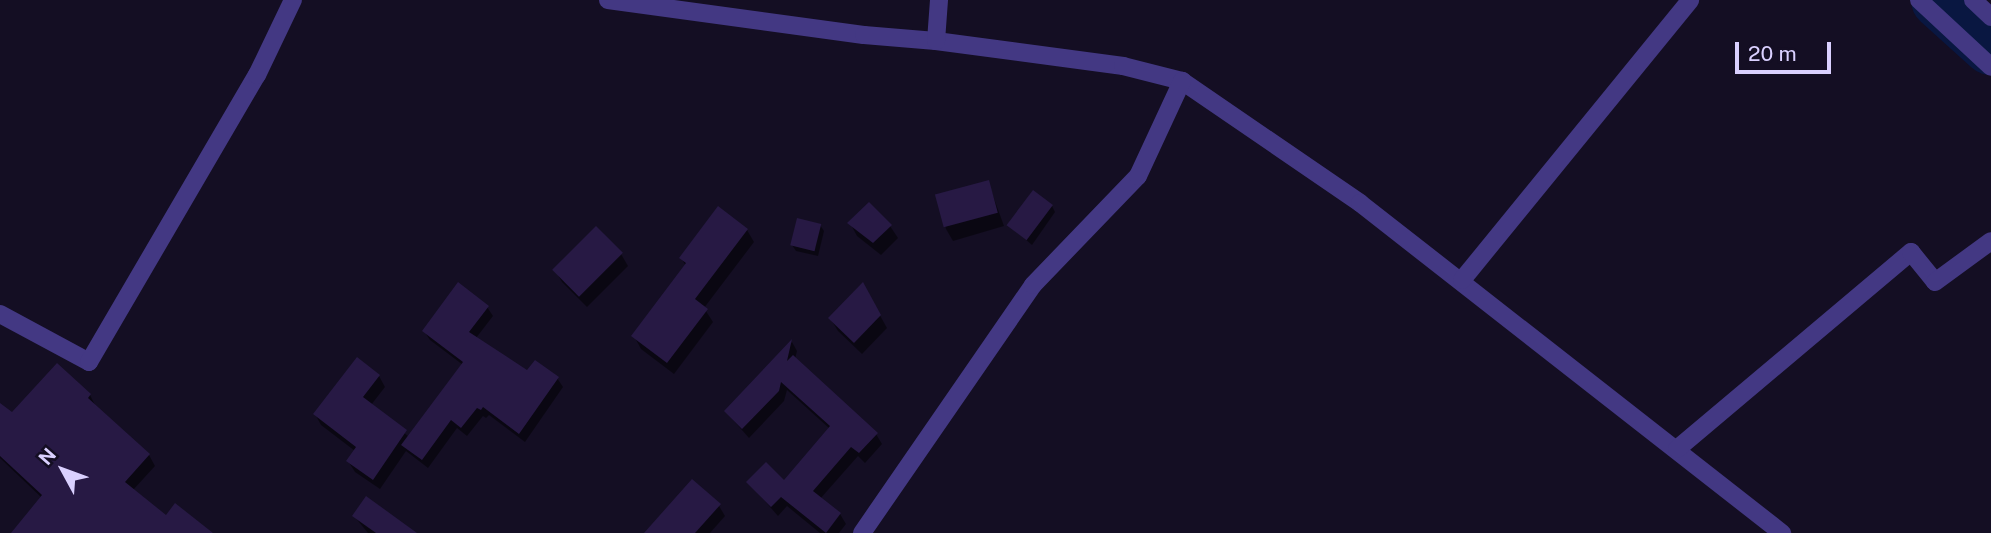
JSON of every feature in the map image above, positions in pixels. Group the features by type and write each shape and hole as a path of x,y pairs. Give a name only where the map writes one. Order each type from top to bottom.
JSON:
{"street":[{"path":"0,314 89,362 257,75 293,0"},
{"path":"608,0 864,35 936,41 1123,66 1182,81 1349,195 1462,280 1782,533"},
{"path":"936,41 939,0"},
{"path":"1462,280 1690,0"},
{"path":"1919,0 1991,67"},
{"path":"1973,0 1991,17"},
{"path":"862,533 1032,285 1138,176 1182,81"},
{"path":"1677,449 1911,252 1935,282 1991,241"}],"building":[{"path":"989,180 998,213 944,227 935,194"},
{"path":"1033,190 1053,205 1026,240 1007,225"},
{"path":"869,202 892,225 873,243 847,223"},
{"path":"718,206 748,229 695,299 708,309 667,363 631,336 686,263 679,258"},
{"path":"797,218 821,224 814,251 790,245"},
{"path":"596,226 623,253 579,297 552,270"},
{"path":"458,282 489,306 469,332 527,370 535,360 559,377 519,434 483,407 481,410 477,408 461,428 451,420 422,460 401,445 463,362 422,331"},
{"path":"863,282 881,315 854,343 828,318"},
{"path":"792,339 787,361 793,355 878,433 859,453 851,447 813,491 841,513 826,533 781,497 771,507 746,482 766,462 784,480 830,426 781,382 779,391 742,429 724,411"},
{"path":"357,357 380,375 363,397 407,430 373,480 346,461 356,447 313,414"},
{"path":"57,363 91,394 88,398 150,454 125,482 166,515 175,503 213,533 11,533 42,495 0,456 0,403 12,412"},
{"path":"692,479 721,504 695,533 644,533"},
{"path":"366,496 417,533 376,533 352,516"}],"waterway":[{"path":"1940,0 1991,46"}]}
